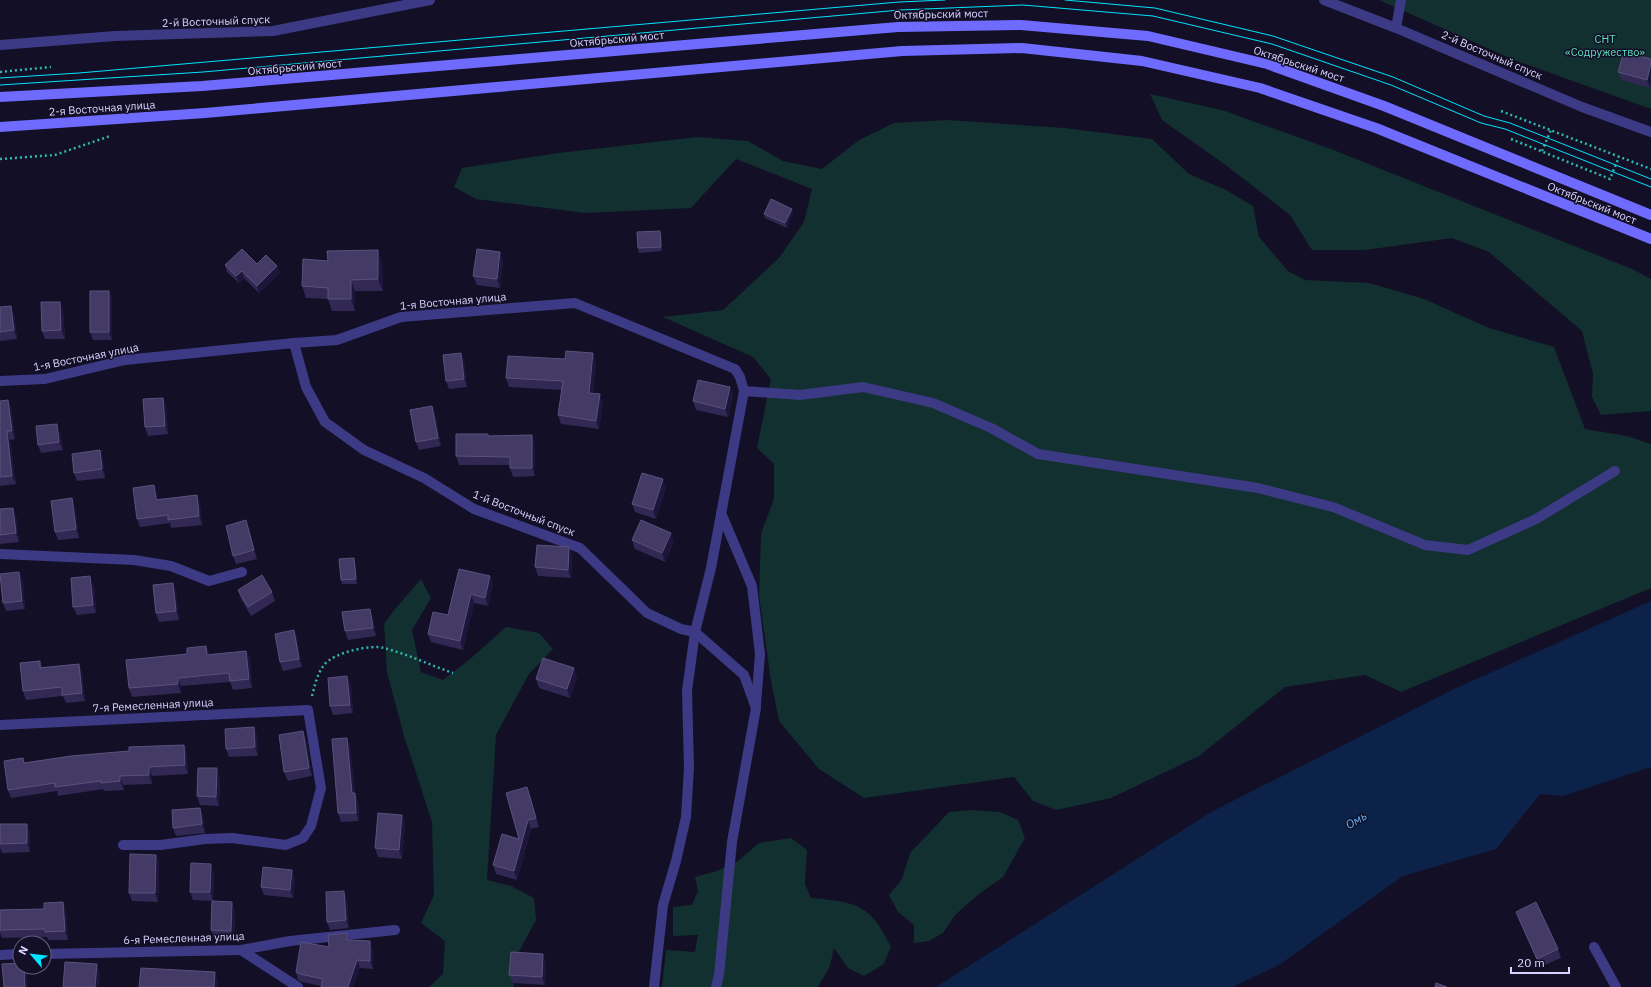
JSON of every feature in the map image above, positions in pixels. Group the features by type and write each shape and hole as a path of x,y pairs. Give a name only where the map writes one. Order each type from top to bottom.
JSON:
{"main road":[{"name":"Октябрьский мост","path":"202,86 898,27 1022,25 1148,36 1267,64 1384,106 1651,214"},
{"name":"Октябрьский мост","path":"205,113 902,51 1022,48 1142,61 1260,88 1376,128 1651,240"},
{"name":"2-я Восточная улица","path":"0,97 202,86"},
{"name":"2-я Восточная улица","path":"0,127 205,113"}],"street":[{"name":"2-й Восточный спуск","path":"0,45 115,36 274,31 430,0"},
{"name":"2-й Восточный спуск","path":"1324,0 1396,28 1582,107 1651,132"},
{"path":"1396,28 1401,0"},
{"name":"1-я Восточная улица","path":"0,381 45,379 125,360 337,340 401,317 575,303 735,369 740,378 744,392"},
{"name":"1-й Восточный спуск","path":"294,343 306,387 325,422 364,450 424,478 474,509 580,548 647,613 681,629 695,632"},
{"path":"654,987 663,905 676,861 686,817 689,768 687,691 695,632 711,568 744,392 800,395 863,387 933,403 992,428 1038,454 1258,488 1333,507 1424,545 1468,550 1536,519 1615,471"},
{"path":"716,987 719,975 732,842 756,708 760,654 752,586 721,513"},
{"path":"0,554 134,560 171,566 209,581 242,572"},
{"path":"695,632 744,675 756,708"},
{"path":"123,845 161,845 205,839 232,838 286,845 302,838 311,826 320,788 308,710"},
{"name":"7-я Ремесленная улица","path":"0,725 308,710"},
{"name":"6-я Ремесленная улица","path":"52,954 241,950 290,942 395,930"},
{"path":"1594,947 1616,987"},
{"path":"241,950 298,987"},
{"path":"0,955 12,954"}],"path":[{"path":"0,72 51,67"},
{"path":"1501,111 1651,169"},
{"path":"1542,151 1551,130"},
{"path":"0,158 55,155 109,136 117,135"},
{"path":"1510,139 1610,179 1620,157"},
{"path":"308,710 317,676 325,663 339,655 357,649 382,647 453,673"}],"green space":[{"name":"СНТ «Содружество»","path":"1379,0 1651,0 1651,109 1514,60"},
{"path":"1150,94 1222,110 1331,149 1632,269 1651,279 1651,411 1601,415 1592,397 1593,374 1582,331 1489,252 1452,238 1365,250 1312,250 1290,215 1227,166 1162,120"},
{"path":"947,120 1064,128 1152,139 1189,174 1226,190 1253,206 1259,237 1288,271 1305,280 1369,283 1424,299 1489,328 1554,347 1585,429 1627,436 1651,444 1651,588 1401,692 1365,675 1285,687 1199,756 1111,798 1056,810 1033,801 1014,777 864,798 819,769 779,721 771,681 759,596 761,533 774,499 774,464 757,448 771,379 753,357 663,317 723,310 779,258 804,222 812,189 736,159 691,208 585,213 476,199 454,187 462,168 558,153 698,137 748,141 783,161 822,169 859,140 894,123"},
{"path":"421,579 431,598 412,630 421,672 443,680 469,660 506,627 539,633 553,649 529,674 496,735 487,880 511,886 534,898 536,920 511,966 514,987 429,987 443,974 445,941 421,923 434,895 432,822 404,736 387,672 384,624"},
{"path":"972,810 1000,812 1018,820 1025,838 1003,877 979,894 955,915 943,933 929,941 914,943 914,925 898,912 889,895 902,879 910,853 949,812"},
{"path":"791,838 807,850 805,884 811,898 840,901 851,904 869,914 884,933 891,947 884,964 864,976 848,968 834,948 830,966 818,987 662,987 666,950 695,952 698,935 673,936 673,907 692,905 698,891 695,877 717,871 738,861 759,843"}],"water":[{"name":"Омь","path":"1651,601 1651,767 1563,796 1540,794 1496,849 1403,876 1279,965 1233,987 936,987 1211,812 1454,689"}],"building":[{"path":"1624,52 1651,59 1647,80 1618,72"},
{"path":"771,199 792,209 785,223 764,214"},
{"path":"660,231 661,247 638,248 637,232"},
{"path":"242,249 257,264 266,255 277,266 257,286 242,271 236,276 225,265"},
{"path":"477,249 500,252 497,279 473,276"},
{"path":"378,250 378,279 351,280 351,299 328,299 328,288 302,286 303,259 328,261 327,251"},
{"path":"90,291 109,291 109,332 90,332"},
{"path":"41,302 60,302 61,330 42,331"},
{"path":"11,306 14,330 0,332 0,307"},
{"path":"566,351 593,353 589,393 600,394 596,421 558,415 563,381 506,378 508,356 565,359"},
{"path":"461,353 464,379 446,381 443,355"},
{"path":"698,380 730,387 725,409 693,401"},
{"path":"163,398 165,426 145,427 143,399"},
{"path":"8,400 12,431 7,431 12,476 0,477 0,401"},
{"path":"432,406 438,438 416,442 410,410"},
{"path":"57,424 59,442 38,445 36,426"},
{"path":"456,434 488,434 488,436 532,435 532,468 510,468 510,457 456,456"},
{"path":"100,450 102,469 74,473 72,454"},
{"path":"642,473 663,479 653,510 632,504"},
{"path":"154,485 156,500 197,495 199,516 168,520 168,515 137,519 133,488"},
{"path":"72,498 76,529 55,532 51,501"},
{"path":"13,508 16,533 0,535 0,509"},
{"path":"246,520 254,550 233,556 226,526"},
{"path":"641,520 671,533 662,553 632,540"},
{"path":"537,545 569,547 568,570 535,567"},
{"path":"354,558 356,579 341,580 339,559"},
{"path":"459,569 490,576 485,598 471,594 460,641 428,634 433,612 448,615"},
{"path":"19,572 22,601 3,603 0,574"},
{"path":"262,575 272,592 248,607 238,590"},
{"path":"90,576 93,605 73,607 71,578"},
{"path":"173,583 176,611 156,613 153,585"},
{"path":"370,609 373,628 345,631 342,612"},
{"path":"294,630 299,659 280,662 275,634"},
{"path":"206,646 207,655 246,651 249,679 230,681 229,673 178,678 178,684 129,688 126,660 187,654 187,648"},
{"path":"543,658 574,668 567,689 536,679"},
{"path":"40,661 40,668 79,664 82,693 62,695 62,687 23,691 20,663"},
{"path":"347,676 350,705 330,706 328,678"},
{"path":"254,727 255,747 226,749 225,729"},
{"path":"303,731 309,768 284,772 279,735"},
{"path":"347,738 352,793 355,793 356,813 338,813 332,739"},
{"path":"184,745 185,765 149,767 149,775 120,776 120,781 101,783 101,781 55,787 55,783 8,790 4,761 23,758 24,763 71,756 129,751 129,747"},
{"path":"198,768 217,768 216,797 197,796"},
{"path":"527,787 536,818 528,820 514,871 493,865 502,834 519,839 506,793"},
{"path":"200,808 202,824 173,828 172,810"},
{"path":"378,813 402,815 399,850 375,848"},
{"path":"0,824 27,824 27,843 0,844"},
{"path":"130,854 156,855 155,893 129,893"},
{"path":"191,863 211,864 210,892 190,892"},
{"path":"263,867 292,870 290,890 261,887"},
{"path":"344,891 346,920 327,922 326,892"},
{"path":"212,901 232,902 231,931 211,930"},
{"path":"63,902 65,931 45,932 45,929 0,930 0,910 44,909 44,903"},
{"path":"1536,902 1558,949 1537,959 1516,912"},
{"path":"347,933 347,940 370,941 370,961 357,960 348,987 321,987 323,979 296,972 301,942 329,947 328,935"},
{"path":"511,952 543,954 542,977 509,975"},
{"path":"65,962 97,964 95,987 63,987"},
{"path":"12,963 12,975 24,975 25,987 4,987 2,964"},
{"path":"141,968 215,972 214,987 139,987"},
{"path":"1436,983 1447,987 1435,987"}],"tram line":[{"path":"0,78 79,73 899,2 945,0"},
{"path":"1065,0 1155,8 1273,36 1393,77 1484,116 1510,123 1651,179"},
{"path":"0,85 203,72 900,10 1023,5 1153,16 1272,44 1391,85 1481,123 1505,129 1651,187"}]}
